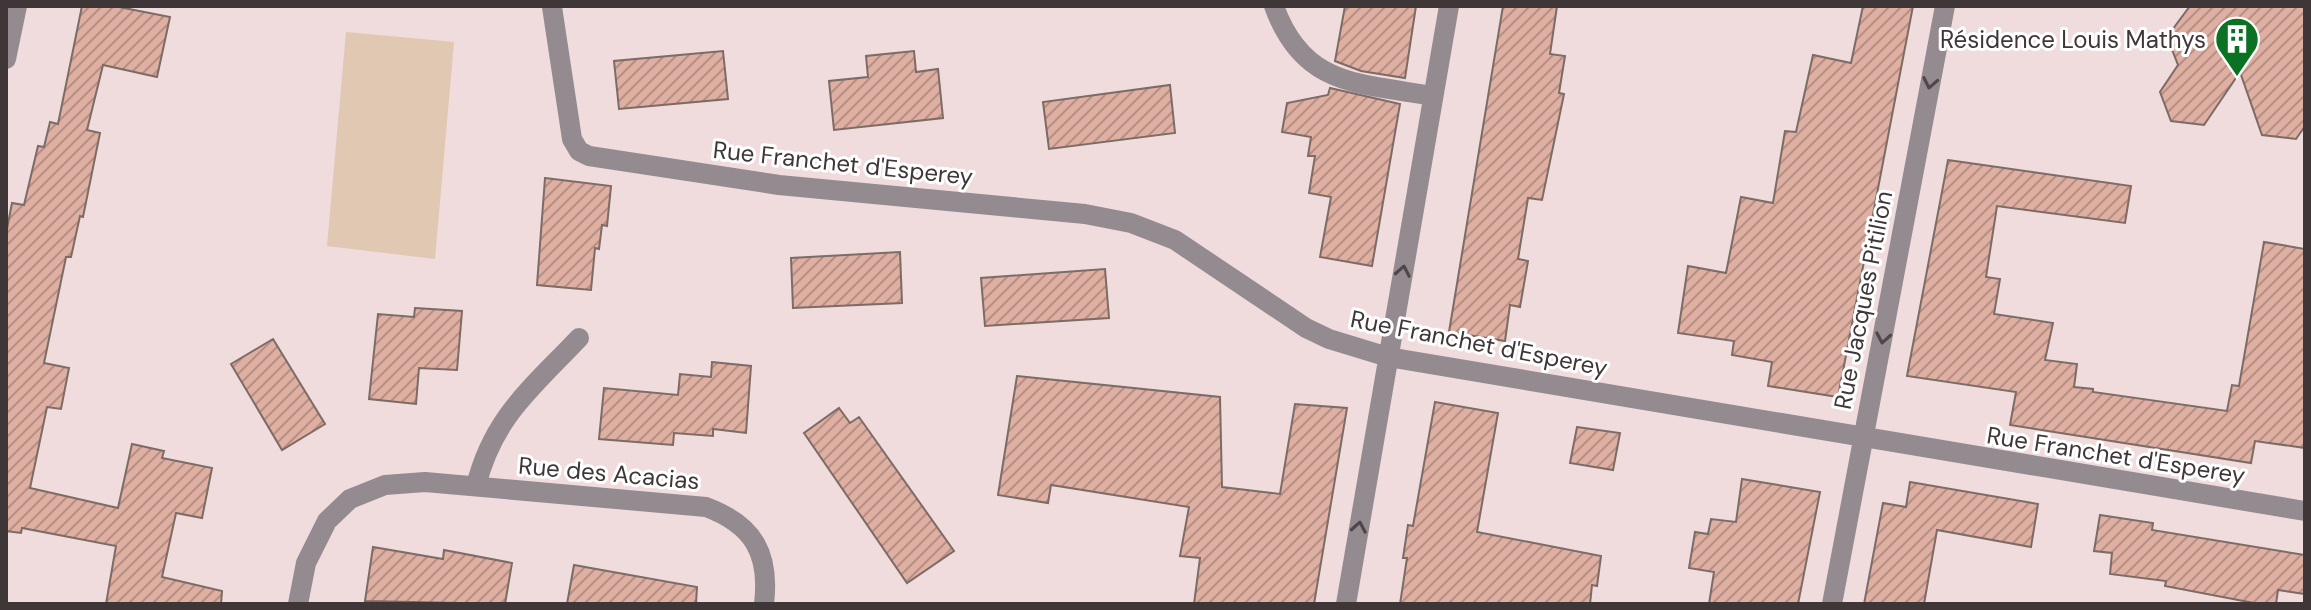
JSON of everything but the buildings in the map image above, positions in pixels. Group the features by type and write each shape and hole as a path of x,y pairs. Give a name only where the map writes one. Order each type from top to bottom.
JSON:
{"street":[{"path":"6,59 17,6"},
{"path":"1274,6 1291,42 1319,70 1367,84 1433,96"},
{"path":"1346,604 1449,6"},
{"name":"Rue Jacques Pitilion","path":"1832,604 1945,6"},
{"name":"Rue Franchet d'Esperey","path":"552,7 572,139 579,151 589,156 795,187 1120,220 1175,240 1280,313 1329,339 1388,357 2305,511"},
{"name":"Rue des Acacias","path":"476,486 483,459 497,428 579,338"},
{"name":"Rue des Acacias","path":"298,604 306,563 318,535 350,499 367,490 406,482 706,507 721,513 745,530 763,556 767,569 764,604"}],"shaded area":[{"path":"346,32 454,42 435,259 327,246"}],"place":[{"name":"Résidence Louis Mathys","path":"2237,78"}]}
